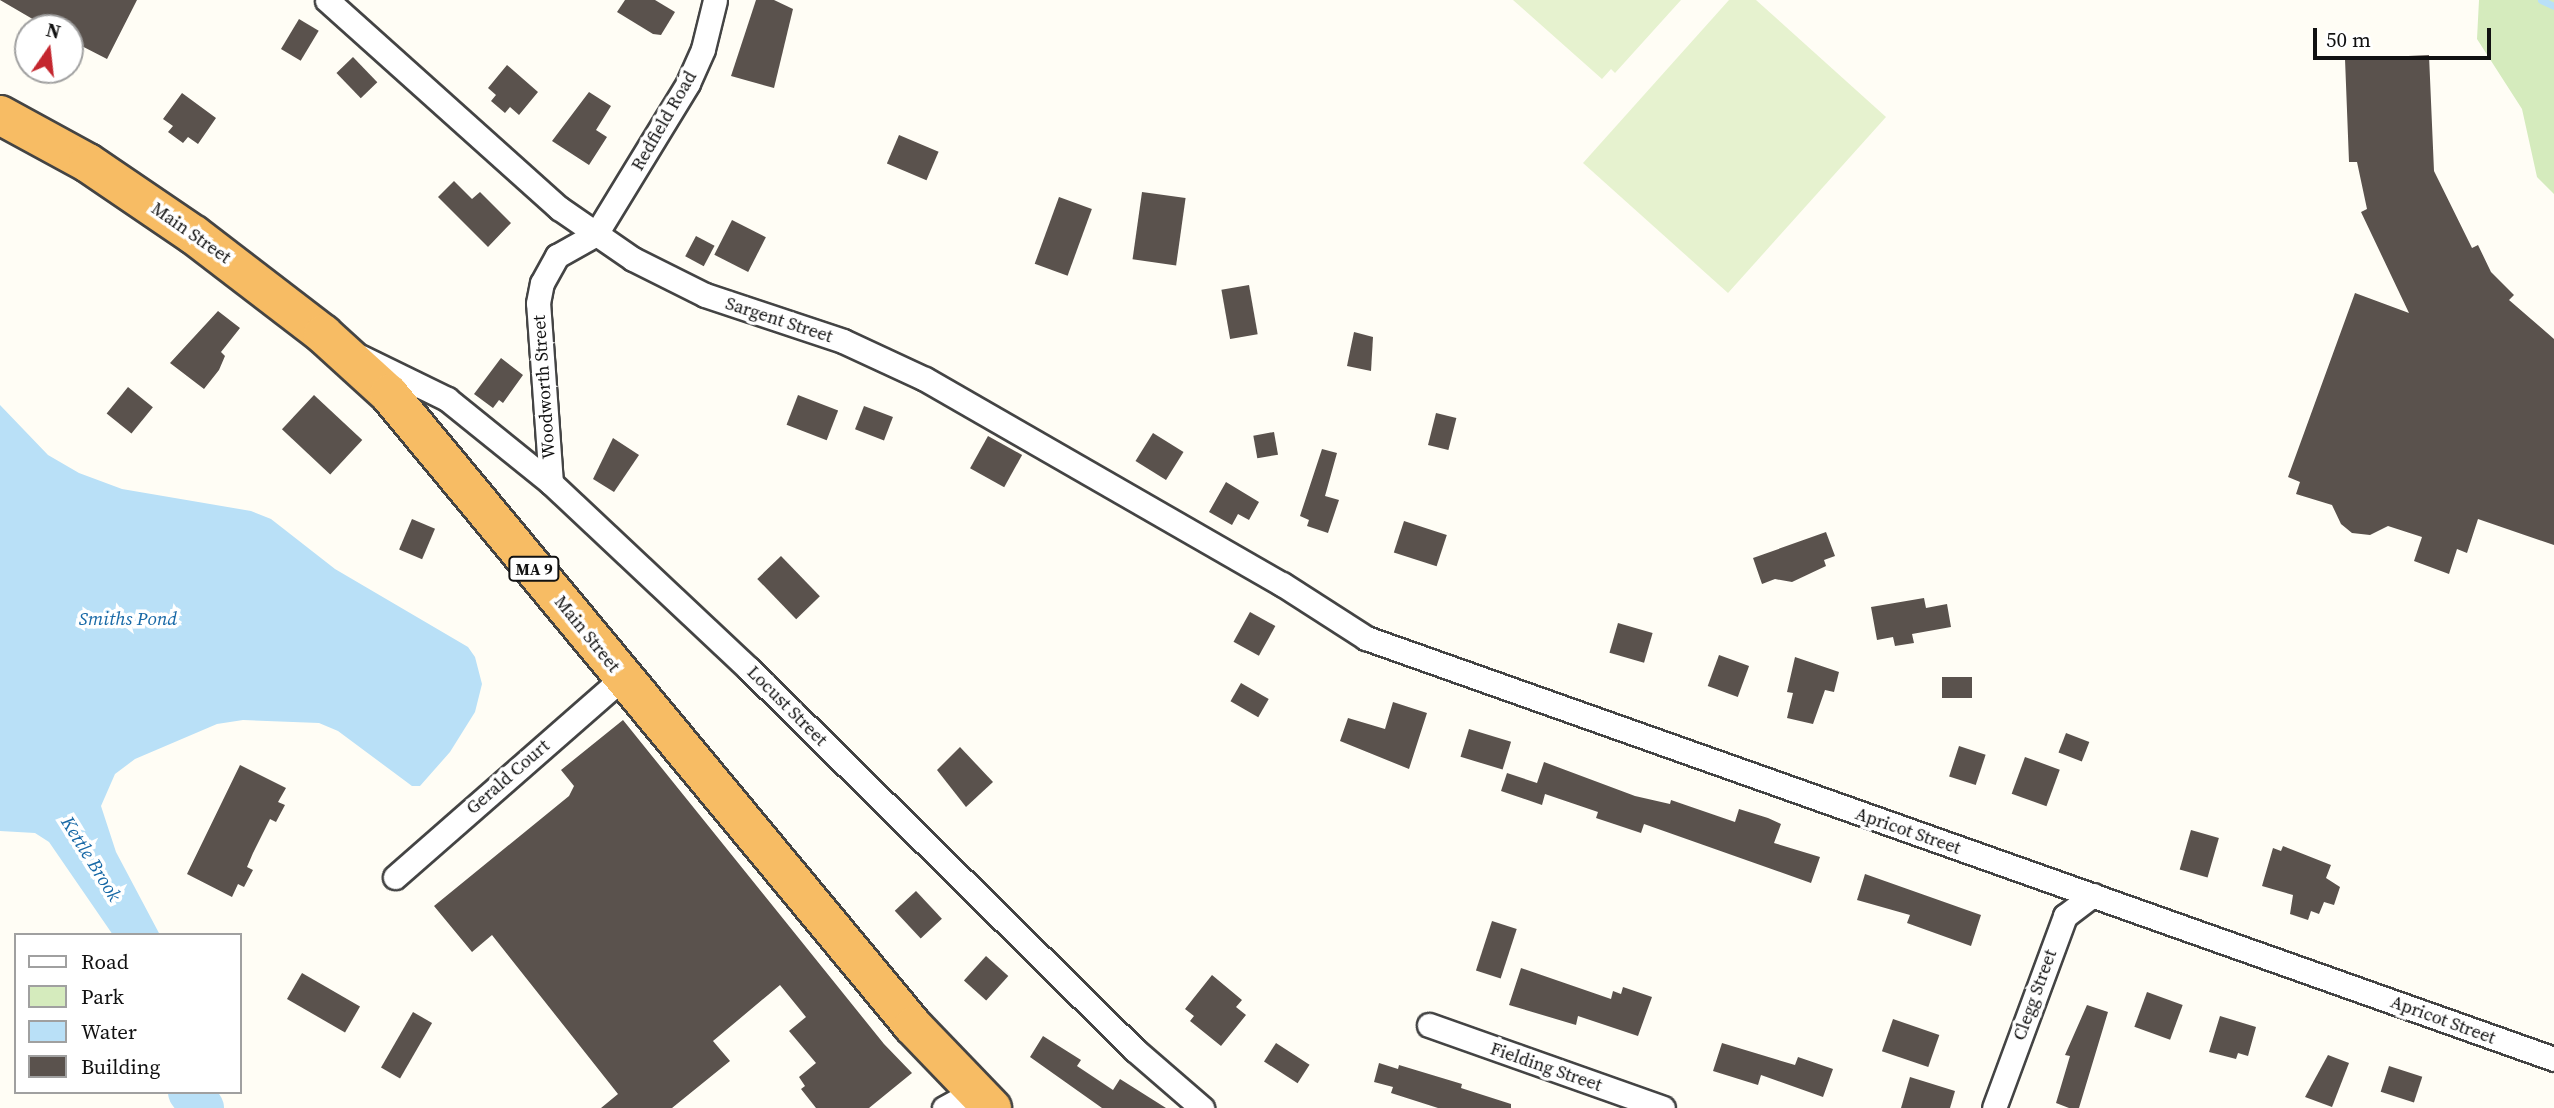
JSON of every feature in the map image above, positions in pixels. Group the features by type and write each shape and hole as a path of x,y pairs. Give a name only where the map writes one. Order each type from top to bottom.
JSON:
{"highway":[{"name":"Main Street","path":"0,115 124,186 267,288 339,348 431,441 622,678 913,1026 970,1102"}],"street":[{"name":"Sargent Street","path":"327,0 524,178 596,234 662,275 705,295 843,341 904,368 1274,580"},
{"name":"Redfield Road","path":"596,234 688,83 703,50 715,0"},
{"name":"Woodworth Street","path":"551,484 538,296 557,257 596,234"},
{"name":"Locust Street","path":"339,348 447,399 551,484 749,669 1135,1050 1202,1108"},
{"name":"Apricot Street","path":"1274,580 1351,630 1398,652 2554,1059"},
{"name":"Gerald Court","path":"395,877 622,678"},
{"name":"Clegg Street","path":"1994,1108 2065,916 2093,895"},
{"name":"Fielding Street","path":"1429,1025 1663,1108"}],"green space":[{"path":"1513,0 1681,0 1615,73 1611,69 1602,79"},
{"path":"1729,0 1756,0 1886,117 1728,293 1583,163"},
{"path":"2479,0 2554,0 2554,194 2537,177 2522,109 2477,39"}],"water":[{"name":"Smiths Pond","path":"0,405 48,455 79,473 122,489 251,511 271,519 335,569 468,647 475,657 482,684 475,712 450,752 420,786 412,786 338,731 319,723 243,720 217,724 135,759 115,774 101,806 116,852 159,933 112,933 49,842 35,833 0,831"}],"building":[{"path":"0,0 137,0 107,59 84,47 84,14 24,14"},
{"path":"625,0 655,0 675,12 661,35 653,34 617,12"},
{"path":"756,0 774,0 793,9 774,88 731,76"},
{"path":"299,19 319,31 301,61 281,49"},
{"path":"2429,55 2434,171 2472,248 2478,245 2491,272 2514,295 2509,300 2554,339 2554,545 2478,519 2467,553 2457,549 2449,574 2414,561 2422,537 2388,526 2370,535 2352,533 2341,524 2332,505 2296,494 2300,482 2288,477 2355,293 2409,313 2361,212 2367,209 2357,162 2349,162 2345,59"},
{"path":"353,57 377,82 361,98 336,73"},
{"path":"507,65 538,92 519,115 510,107 505,113 491,101 496,95 488,88"},
{"path":"589,92 611,106 596,130 607,137 589,165 552,141"},
{"path":"182,93 216,118 198,144 188,137 183,143 168,132 173,126 163,119"},
{"path":"899,135 939,152 926,180 887,164"},
{"path":"454,181 472,199 480,192 511,223 488,247 438,197"},
{"path":"1142,192 1186,198 1176,265 1133,259"},
{"path":"1059,197 1092,209 1068,276 1035,264"},
{"path":"732,220 766,237 748,272 714,255"},
{"path":"696,236 715,246 704,266 685,256"},
{"path":"1249,285 1258,334 1230,339 1221,290"},
{"path":"218,311 240,328 221,352 225,356 219,370 204,389 170,363"},
{"path":"1354,332 1373,337 1371,371 1347,366"},
{"path":"501,358 523,375 503,403 499,400 493,408 474,394"},
{"path":"128,387 153,407 131,434 107,413"},
{"path":"314,395 362,440 330,474 282,429"},
{"path":"798,395 838,410 827,440 787,425"},
{"path":"864,406 893,417 884,440 855,429"},
{"path":"1436,413 1456,418 1448,450 1428,445"},
{"path":"1274,432 1278,455 1257,458 1253,436"},
{"path":"1153,433 1184,452 1166,480 1136,461"},
{"path":"988,436 1022,455 1004,487 970,468"},
{"path":"613,438 639,455 614,492 593,479"},
{"path":"1322,449 1337,453 1325,496 1339,500 1328,533 1307,526 1309,520 1300,516"},
{"path":"1226,482 1259,502 1249,520 1238,514 1232,525 1209,512"},
{"path":"412,519 435,529 422,559 399,549"},
{"path":"1404,521 1447,535 1437,566 1394,552"},
{"path":"1826,532 1835,556 1824,560 1826,566 1792,582 1775,579 1762,584 1753,558"},
{"path":"781,556 820,596 796,619 757,579"},
{"path":"1924,598 1926,608 1947,604 1951,627 1912,634 1914,643 1895,646 1893,637 1877,640 1871,607"},
{"path":"1250,612 1275,626 1259,656 1234,642"},
{"path":"1618,623 1653,633 1644,663 1609,653"},
{"path":"1719,655 1749,666 1738,697 1708,686"},
{"path":"1795,657 1839,672 1834,692 1825,690 1813,724 1787,718 1793,693 1787,692"},
{"path":"1942,677 1972,677 1972,698 1942,698"},
{"path":"1241,683 1269,699 1258,717 1230,701"},
{"path":"1393,702 1427,713 1409,769 1340,741 1348,718 1385,729"},
{"path":"623,720 884,1044 912,1073 869,1108 816,1108 801,1089 805,1086 799,1077 816,1063 789,1031 806,1017 780,985 713,1041 730,1061 672,1108 601,1108 618,1094 492,935 472,952 434,906 569,796 574,786 561,770"},
{"path":"1469,729 1511,742 1503,770 1461,757"},
{"path":"2066,733 2089,742 2082,762 2058,753"},
{"path":"1959,746 1986,755 1976,785 1949,776"},
{"path":"960,747 993,782 966,807 937,770"},
{"path":"2025,757 2060,770 2046,806 2012,794"},
{"path":"1544,762 1635,796 1670,804 1671,800 1735,822 1739,809 1768,818 1781,824 1774,843 1820,857 1811,883 1644,824 1641,833 1596,818 1598,812 1545,794 1542,805 1501,791 1507,773 1537,783"},
{"path":"240,765 286,788 278,802 285,805 276,822 270,819 247,867 253,870 244,887 238,884 232,897 187,874"},
{"path":"2191,830 2219,838 2208,877 2180,869"},
{"path":"2283,846 2331,865 2326,878 2340,887 2334,905 2324,902 2319,914 2311,911 2308,920 2290,914 2293,895 2262,886 2273,848 2281,851"},
{"path":"1865,874 1981,915 1971,946 1907,923 1910,915 1857,900"},
{"path":"916,891 942,919 921,939 895,911"},
{"path":"1492,921 1517,929 1501,978 1476,970"},
{"path":"986,956 1008,976 986,1001 964,981"},
{"path":"1521,968 1611,999 1613,991 1621,994 1623,987 1652,997 1638,1036 1578,1016 1576,1025 1509,1005"},
{"path":"302,973 360,1006 345,1032 287,999"},
{"path":"1212,975 1242,1000 1236,1007 1246,1015 1221,1046 1190,1021 1194,1016 1185,1009"},
{"path":"2147,992 2183,1005 2170,1040 2134,1027"},
{"path":"2087,1005 2108,1012 2079,1108 2069,1108 2056,1103 2070,1056 2065,1055"},
{"path":"413,1012 432,1023 400,1078 381,1067"},
{"path":"2220,1016 2256,1027 2248,1056 2238,1053 2236,1059 2209,1052"},
{"path":"1893,1019 1939,1035 1928,1067 1882,1051"},
{"path":"1043,1036 1081,1060 1077,1066 1113,1090 1120,1079 1166,1108 1102,1108 1030,1057"},
{"path":"1276,1043 1310,1065 1298,1083 1264,1061"},
{"path":"1722,1043 1795,1065 1798,1057 1833,1069 1823,1097 1761,1075 1758,1085 1713,1071"},
{"path":"2328,1055 2349,1063 2332,1107 2305,1097"},
{"path":"1379,1063 1398,1069 1399,1065 1462,1084 1461,1088 1511,1104 1511,1108 1438,1108 1391,1093 1393,1087 1374,1082"},
{"path":"2389,1066 2422,1077 2414,1102 2381,1092"},
{"path":"1910,1077 1955,1091 1950,1108 1901,1108"}],"waterway":[{"path":"2541,0 2554,6"},
{"name":"Kettle Brook","path":"192,1094 202,1108"}]}
